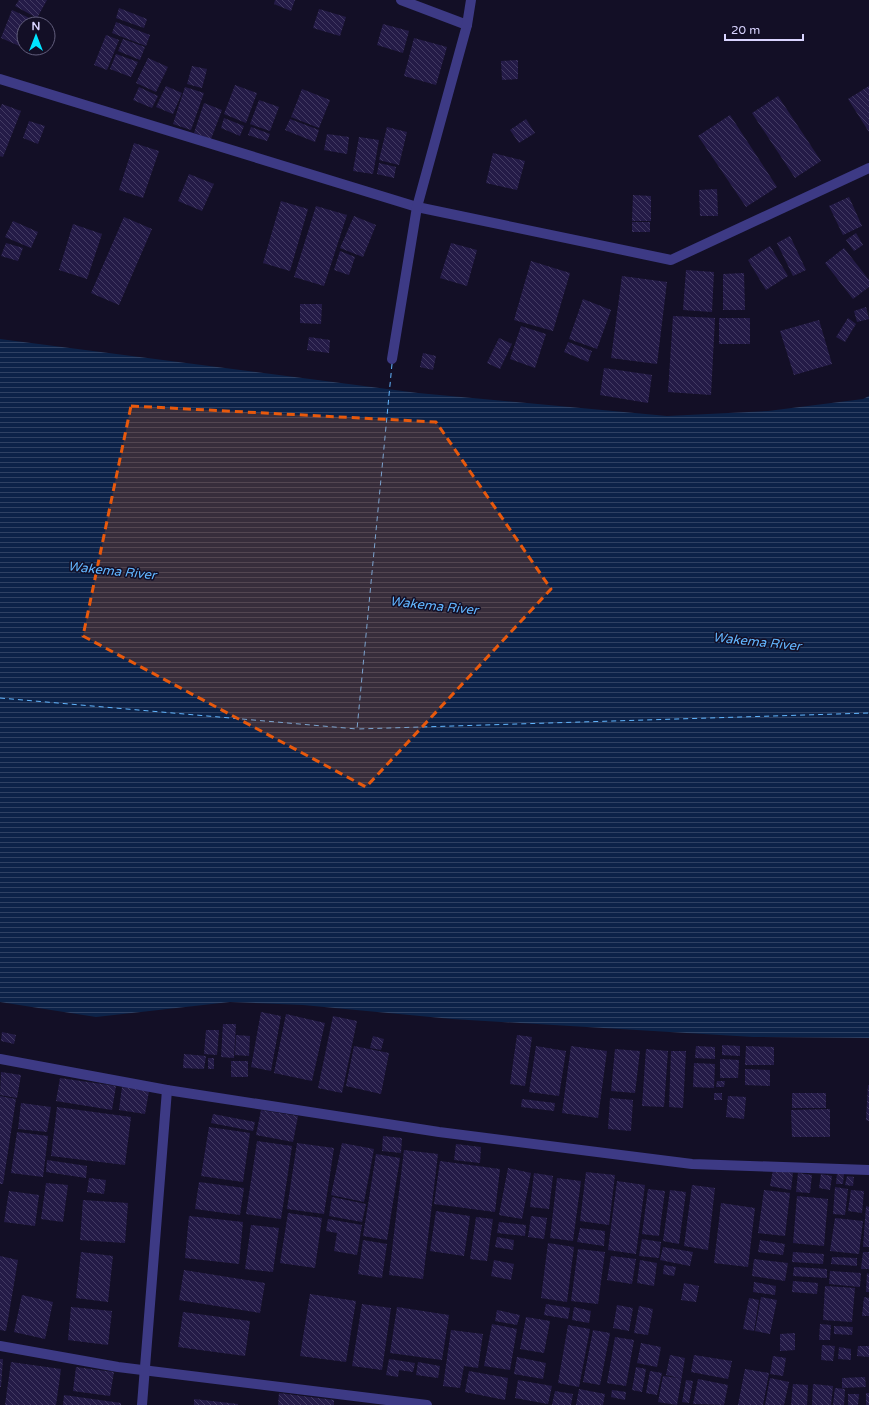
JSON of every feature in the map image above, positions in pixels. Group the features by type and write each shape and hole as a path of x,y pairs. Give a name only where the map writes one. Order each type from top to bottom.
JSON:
{"street":[{"path":"401,0 467,25"},
{"path":"392,359 417,207 467,25 471,0"},
{"path":"0,79 417,207 671,260 869,168"},
{"path":"0,1059 167,1090 440,1132 692,1164 869,1170"},
{"path":"142,1405 167,1090"},
{"path":"0,1346 145,1370 427,1405"}],"highlighted area":[{"path":"131,406 436,422 551,589 366,787 83,636"}],"water":[{"name":"Wakema River","path":"0,339 418,393 667,416 768,411 863,399 869,396 869,1038 753,1037 452,1019 303,1005 230,1002 96,1017 0,1002"}],"building":[{"path":"19,0 47,0 38,16 33,16 15,6"},
{"path":"275,0 295,0 291,11 274,4"},
{"path":"119,8 147,19 144,28 116,18"},
{"path":"319,9 346,17 340,36 313,28"},
{"path":"12,10 25,16 16,16 16,45 1,38"},
{"path":"116,22 150,35 146,46 112,33"},
{"path":"383,24 409,31 403,53 377,45"},
{"path":"106,35 119,40 107,70 94,65"},
{"path":"414,38 447,47 436,85 404,76"},
{"path":"123,39 145,47 140,60 118,51"},
{"path":"116,54 138,62 131,77 110,69"},
{"path":"148,58 168,67 156,92 136,83"},
{"path":"518,60 518,79 502,80 501,61"},
{"path":"192,66 207,69 202,88 187,84"},
{"path":"235,85 257,93 246,123 224,114"},
{"path":"166,86 182,93 173,114 156,107"},
{"path":"869,86 869,132 848,99"},
{"path":"139,87 158,96 152,108 133,100"},
{"path":"185,87 204,93 191,130 173,124"},
{"path":"302,89 330,100 319,128 291,117"},
{"path":"778,96 821,161 795,178 752,113"},
{"path":"259,100 279,107 270,131 250,124"},
{"path":"204,103 222,110 211,139 194,133"},
{"path":"2,104 21,111 3,157 0,156 0,108"},
{"path":"730,115 777,187 746,207 698,136"},
{"path":"224,118 244,126 240,136 221,128"},
{"path":"290,119 319,130 315,142 285,130"},
{"path":"526,119 535,133 519,143 510,130"},
{"path":"29,121 45,126 38,144 23,138"},
{"path":"251,127 270,134 267,141 248,135"},
{"path":"387,127 407,132 399,165 379,160"},
{"path":"327,134 349,137 347,154 324,150"},
{"path":"359,137 379,140 373,174 353,171"},
{"path":"134,143 159,151 143,198 119,190"},
{"path":"493,153 525,161 517,190 486,183"},
{"path":"379,163 396,167 394,178 377,174"},
{"path":"189,174 214,184 202,211 178,201"},
{"path":"717,189 718,216 700,216 699,190"},
{"path":"633,195 651,196 651,221 632,221"},
{"path":"849,197 862,226 843,235 829,206"},
{"path":"281,201 308,209 290,271 263,263"},
{"path":"316,206 347,215 324,286 294,277"},
{"path":"354,216 376,225 363,257 340,248"},
{"path":"124,217 152,229 119,305 91,293"},
{"path":"13,221 38,232 31,248 5,237"},
{"path":"632,222 650,222 650,232 632,232"},
{"path":"73,224 102,234 87,279 59,270"},
{"path":"856,233 863,245 854,251 846,240"},
{"path":"790,236 806,270 793,276 777,243"},
{"path":"6,243 23,248 18,261 1,256"},
{"path":"451,243 477,250 467,286 440,278"},
{"path":"770,246 788,276 766,290 748,260"},
{"path":"844,248 869,280 869,287 853,299 825,263"},
{"path":"340,251 355,257 349,275 334,270"},
{"path":"531,261 570,273 553,331 514,320"},
{"path":"686,270 714,272 712,312 683,310"},
{"path":"744,273 745,310 723,310 723,274"},
{"path":"622,276 667,282 657,364 611,358"},
{"path":"583,299 611,310 597,349 569,339"},
{"path":"300,304 322,304 321,324 300,323"},
{"path":"866,307 869,319 857,322 854,311"},
{"path":"673,316 715,318 711,395 668,392"},
{"path":"719,318 750,318 750,344 719,344"},
{"path":"848,318 856,324 845,342 836,337"},
{"path":"819,320 832,364 794,375 780,331"},
{"path":"521,326 546,334 535,368 510,359"},
{"path":"309,337 330,340 329,353 307,350"},
{"path":"499,338 512,344 500,369 487,363"},
{"path":"568,342 592,351 588,362 564,352"},
{"path":"423,353 436,356 433,370 420,367"},
{"path":"604,368 652,375 648,403 600,395"},
{"path":"261,1012 281,1016 271,1071 251,1067"},
{"path":"286,1014 325,1023 312,1081 274,1073"},
{"path":"333,1016 357,1021 342,1093 318,1088"},
{"path":"223,1024 236,1024 234,1058 221,1057"},
{"path":"206,1030 219,1030 217,1055 204,1054"},
{"path":"2,1032 16,1035 14,1044 1,1041"},
{"path":"236,1035 250,1036 249,1056 235,1055"},
{"path":"517,1035 532,1037 525,1086 510,1084"},
{"path":"373,1036 384,1039 381,1050 370,1048"},
{"path":"722,1045 740,1046 740,1056 722,1055"},
{"path":"354,1046 389,1053 381,1094 346,1086"},
{"path":"536,1046 566,1051 559,1096 529,1092"},
{"path":"571,1046 607,1051 598,1118 562,1113"},
{"path":"696,1046 715,1047 715,1059 695,1058"},
{"path":"746,1046 774,1047 774,1065 745,1065"},
{"path":"615,1049 640,1051 635,1093 611,1091"},
{"path":"646,1049 668,1051 664,1107 642,1106"},
{"path":"671,1051 686,1051 683,1108 669,1107"},
{"path":"184,1054 206,1056 204,1069 183,1068"},
{"path":"208,1058 214,1058 214,1069 208,1069"},
{"path":"720,1059 739,1060 738,1078 720,1078"},
{"path":"231,1061 248,1061 248,1077 231,1077"},
{"path":"694,1063 715,1064 714,1088 693,1087"},
{"path":"745,1069 770,1070 770,1086 745,1085"},
{"path":"1,1072 21,1075 17,1098 0,1095"},
{"path":"60,1078 116,1086 112,1110 56,1101"},
{"path":"717,1081 725,1081 724,1087 716,1087"},
{"path":"869,1085 869,1121 866,1120"},
{"path":"122,1087 149,1091 145,1114 119,1110"},
{"path":"714,1093 722,1093 722,1100 714,1100"},
{"path":"792,1093 826,1093 826,1108 792,1108"},
{"path":"0,1096 16,1099 3,1184 0,1184"},
{"path":"728,1096 746,1097 744,1119 726,1117"},
{"path":"610,1098 633,1100 631,1131 608,1129"},
{"path":"522,1099 555,1103 554,1111 521,1107"},
{"path":"21,1103 51,1107 47,1132 18,1129"},
{"path":"57,1107 131,1117 125,1165 51,1156"},
{"path":"830,1109 830,1137 792,1137 791,1110"},
{"path":"261,1110 298,1116 293,1142 256,1135"},
{"path":"213,1114 255,1122 253,1131 211,1123"},
{"path":"209,1127 250,1133 243,1182 201,1176"},
{"path":"17,1132 48,1136 43,1177 11,1173"},
{"path":"383,1136 402,1138 401,1153 382,1151"},
{"path":"257,1141 292,1146 281,1219 246,1214"},
{"path":"297,1143 334,1148 324,1214 287,1209"},
{"path":"342,1143 374,1149 364,1202 331,1195"},
{"path":"456,1144 481,1147 480,1163 454,1160"},
{"path":"404,1150 438,1154 423,1279 389,1275"},
{"path":"376,1154 400,1158 387,1240 363,1236"},
{"path":"47,1160 87,1166 86,1178 46,1172"},
{"path":"440,1161 500,1169 495,1212 434,1204"},
{"path":"508,1168 531,1173 522,1219 499,1215"},
{"path":"773,1170 793,1173 791,1190 770,1186"},
{"path":"586,1172 615,1175 609,1225 580,1221"},
{"path":"534,1173 553,1176 549,1209 530,1207"},
{"path":"798,1173 812,1175 810,1193 796,1192"},
{"path":"837,1173 844,1174 843,1184 836,1184"},
{"path":"821,1174 832,1176 830,1190 819,1188"},
{"path":"847,1176 854,1177 853,1186 845,1185"},
{"path":"89,1178 106,1180 104,1194 87,1192"},
{"path":"557,1178 581,1181 573,1241 550,1238"},
{"path":"617,1181 645,1185 636,1254 608,1250"},
{"path":"199,1182 244,1188 240,1215 195,1209"},
{"path":"46,1183 68,1185 63,1222 41,1219"},
{"path":"692,1185 715,1188 708,1250 684,1246"},
{"path":"835,1187 848,1189 845,1215 833,1214"},
{"path":"648,1189 665,1191 659,1236 642,1234"},
{"path":"670,1190 686,1192 679,1244 663,1241"},
{"path":"764,1190 790,1193 785,1236 758,1233"},
{"path":"851,1190 864,1191 862,1213 848,1211"},
{"path":"9,1191 39,1195 35,1226 4,1222"},
{"path":"797,1196 828,1199 824,1246 793,1243"},
{"path":"332,1197 366,1204 362,1222 329,1216"},
{"path":"83,1200 128,1203 125,1243 80,1240"},
{"path":"721,1203 755,1208 748,1267 714,1263"},
{"path":"866,1206 869,1207 869,1247 863,1247"},
{"path":"436,1211 470,1216 464,1256 430,1251"},
{"path":"288,1213 322,1218 315,1268 280,1263"},
{"path":"189,1216 243,1222 239,1264 185,1258"},
{"path":"531,1216 547,1218 544,1239 528,1237"},
{"path":"476,1217 493,1219 487,1261 470,1259"},
{"path":"835,1218 863,1221 859,1254 830,1251"},
{"path":"328,1219 362,1225 357,1255 334,1251 337,1233 326,1231"},
{"path":"499,1222 526,1225 525,1236 497,1233"},
{"path":"251,1225 279,1228 273,1272 245,1269"},
{"path":"580,1228 605,1231 604,1246 577,1242"},
{"path":"497,1237 514,1240 513,1250 495,1247"},
{"path":"642,1239 661,1242 659,1258 639,1256"},
{"path":"363,1240 387,1244 382,1278 358,1274"},
{"path":"760,1240 785,1244 783,1255 758,1252"},
{"path":"548,1243 574,1247 567,1302 541,1298"},
{"path":"663,1247 693,1252 690,1266 660,1260"},
{"path":"578,1249 605,1252 598,1304 571,1301"},
{"path":"81,1252 113,1256 108,1302 76,1298"},
{"path":"793,1252 824,1254 823,1264 792,1262"},
{"path":"863,1252 869,1252 869,1269 861,1269"},
{"path":"0,1256 18,1260 6,1331 0,1330"},
{"path":"611,1256 636,1259 632,1284 607,1280"},
{"path":"832,1257 857,1258 857,1266 831,1264"},
{"path":"754,1259 788,1263 785,1281 752,1276"},
{"path":"494,1260 514,1264 511,1280 491,1276"},
{"path":"640,1260 657,1263 654,1286 637,1283"},
{"path":"664,1265 676,1267 674,1276 663,1274"},
{"path":"794,1267 827,1269 827,1278 793,1276"},
{"path":"184,1270 265,1283 260,1313 179,1300"},
{"path":"830,1271 861,1273 860,1287 829,1284"},
{"path":"867,1273 869,1274 869,1292 866,1292"},
{"path":"793,1281 818,1283 817,1294 792,1292"},
{"path":"754,1282 776,1286 775,1295 753,1292"},
{"path":"684,1283 699,1286 696,1302 681,1300"},
{"path":"825,1286 855,1288 852,1322 823,1320"},
{"path":"310,1294 356,1301 346,1362 300,1356"},
{"path":"22,1295 53,1302 45,1339 14,1332"},
{"path":"761,1297 777,1300 770,1334 755,1331"},
{"path":"864,1297 869,1298 869,1316 862,1316"},
{"path":"749,1298 759,1300 754,1331 743,1329"},
{"path":"362,1304 391,1308 382,1370 352,1366"},
{"path":"546,1304 570,1308 568,1319 544,1315"},
{"path":"617,1305 633,1308 629,1331 613,1328"},
{"path":"639,1306 653,1309 648,1335 634,1333"},
{"path":"71,1307 112,1311 108,1345 68,1340"},
{"path":"397,1307 449,1315 442,1360 390,1353"},
{"path":"574,1307 591,1311 589,1323 572,1320"},
{"path":"497,1310 520,1315 517,1325 495,1321"},
{"path":"183,1312 250,1321 245,1356 178,1347"},
{"path":"526,1317 550,1321 544,1353 520,1349"},
{"path":"492,1324 517,1329 510,1370 484,1366"},
{"path":"820,1324 831,1325 830,1340 819,1340"},
{"path":"568,1325 590,1329 579,1387 558,1383"},
{"path":"834,1326 853,1327 852,1335 834,1334"},
{"path":"451,1330 483,1334 478,1368 464,1366 460,1388 443,1386"},
{"path":"593,1330 610,1333 600,1385 583,1382"},
{"path":"795,1333 795,1350 780,1351 780,1334"},
{"path":"615,1337 634,1340 626,1386 607,1383"},
{"path":"641,1343 661,1347 657,1367 637,1363"},
{"path":"822,1345 835,1346 833,1361 821,1360"},
{"path":"858,1346 869,1346 869,1357 857,1356"},
{"path":"839,1347 851,1349 851,1360 838,1359"},
{"path":"670,1355 685,1358 677,1405 658,1402 663,1376 679,1378 666,1375"},
{"path":"694,1355 732,1361 728,1379 691,1372"},
{"path":"773,1356 786,1358 783,1376 770,1374"},
{"path":"517,1357 546,1363 543,1379 514,1374"},
{"path":"0,1359 3,1359 1,1387 0,1387"},
{"path":"389,1359 415,1363 413,1372 399,1370 398,1377 386,1375"},
{"path":"11,1362 61,1369 56,1405 5,1405"},
{"path":"418,1362 440,1366 438,1378 416,1375"},
{"path":"76,1367 114,1372 110,1396 73,1391"},
{"path":"636,1367 646,1369 642,1392 632,1390"},
{"path":"745,1369 769,1373 763,1405 738,1405"},
{"path":"469,1371 508,1378 505,1400 465,1392"},
{"path":"650,1371 662,1373 657,1395 646,1393"},
{"path":"865,1377 866,1387 842,1388 842,1378"},
{"path":"770,1378 789,1382 784,1405 765,1405"},
{"path":"698,1379 728,1385 724,1405 693,1404"},
{"path":"518,1380 552,1386 548,1404 515,1398"},
{"path":"686,1380 693,1381 689,1403 682,1402"},
{"path":"793,1384 808,1385 807,1405 791,1405"},
{"path":"813,1384 833,1386 831,1405 812,1405"},
{"path":"835,1388 845,1389 844,1405 833,1405"},
{"path":"579,1389 605,1394 603,1405 576,1405"},
{"path":"612,1390 626,1392 625,1400 611,1397"},
{"path":"555,1391 573,1394 571,1405 552,1405"},
{"path":"279,1393 334,1400 334,1405 278,1405"},
{"path":"866,1393 869,1393 869,1405 866,1405"},
{"path":"848,1394 859,1394 858,1405 848,1405"},
{"path":"64,1395 121,1403 121,1405 63,1405"},
{"path":"194,1399 238,1404 238,1405 194,1405"}],"ferry route":[{"path":"392,364 357,729 869,713"},
{"path":"0,698 357,729"}]}
